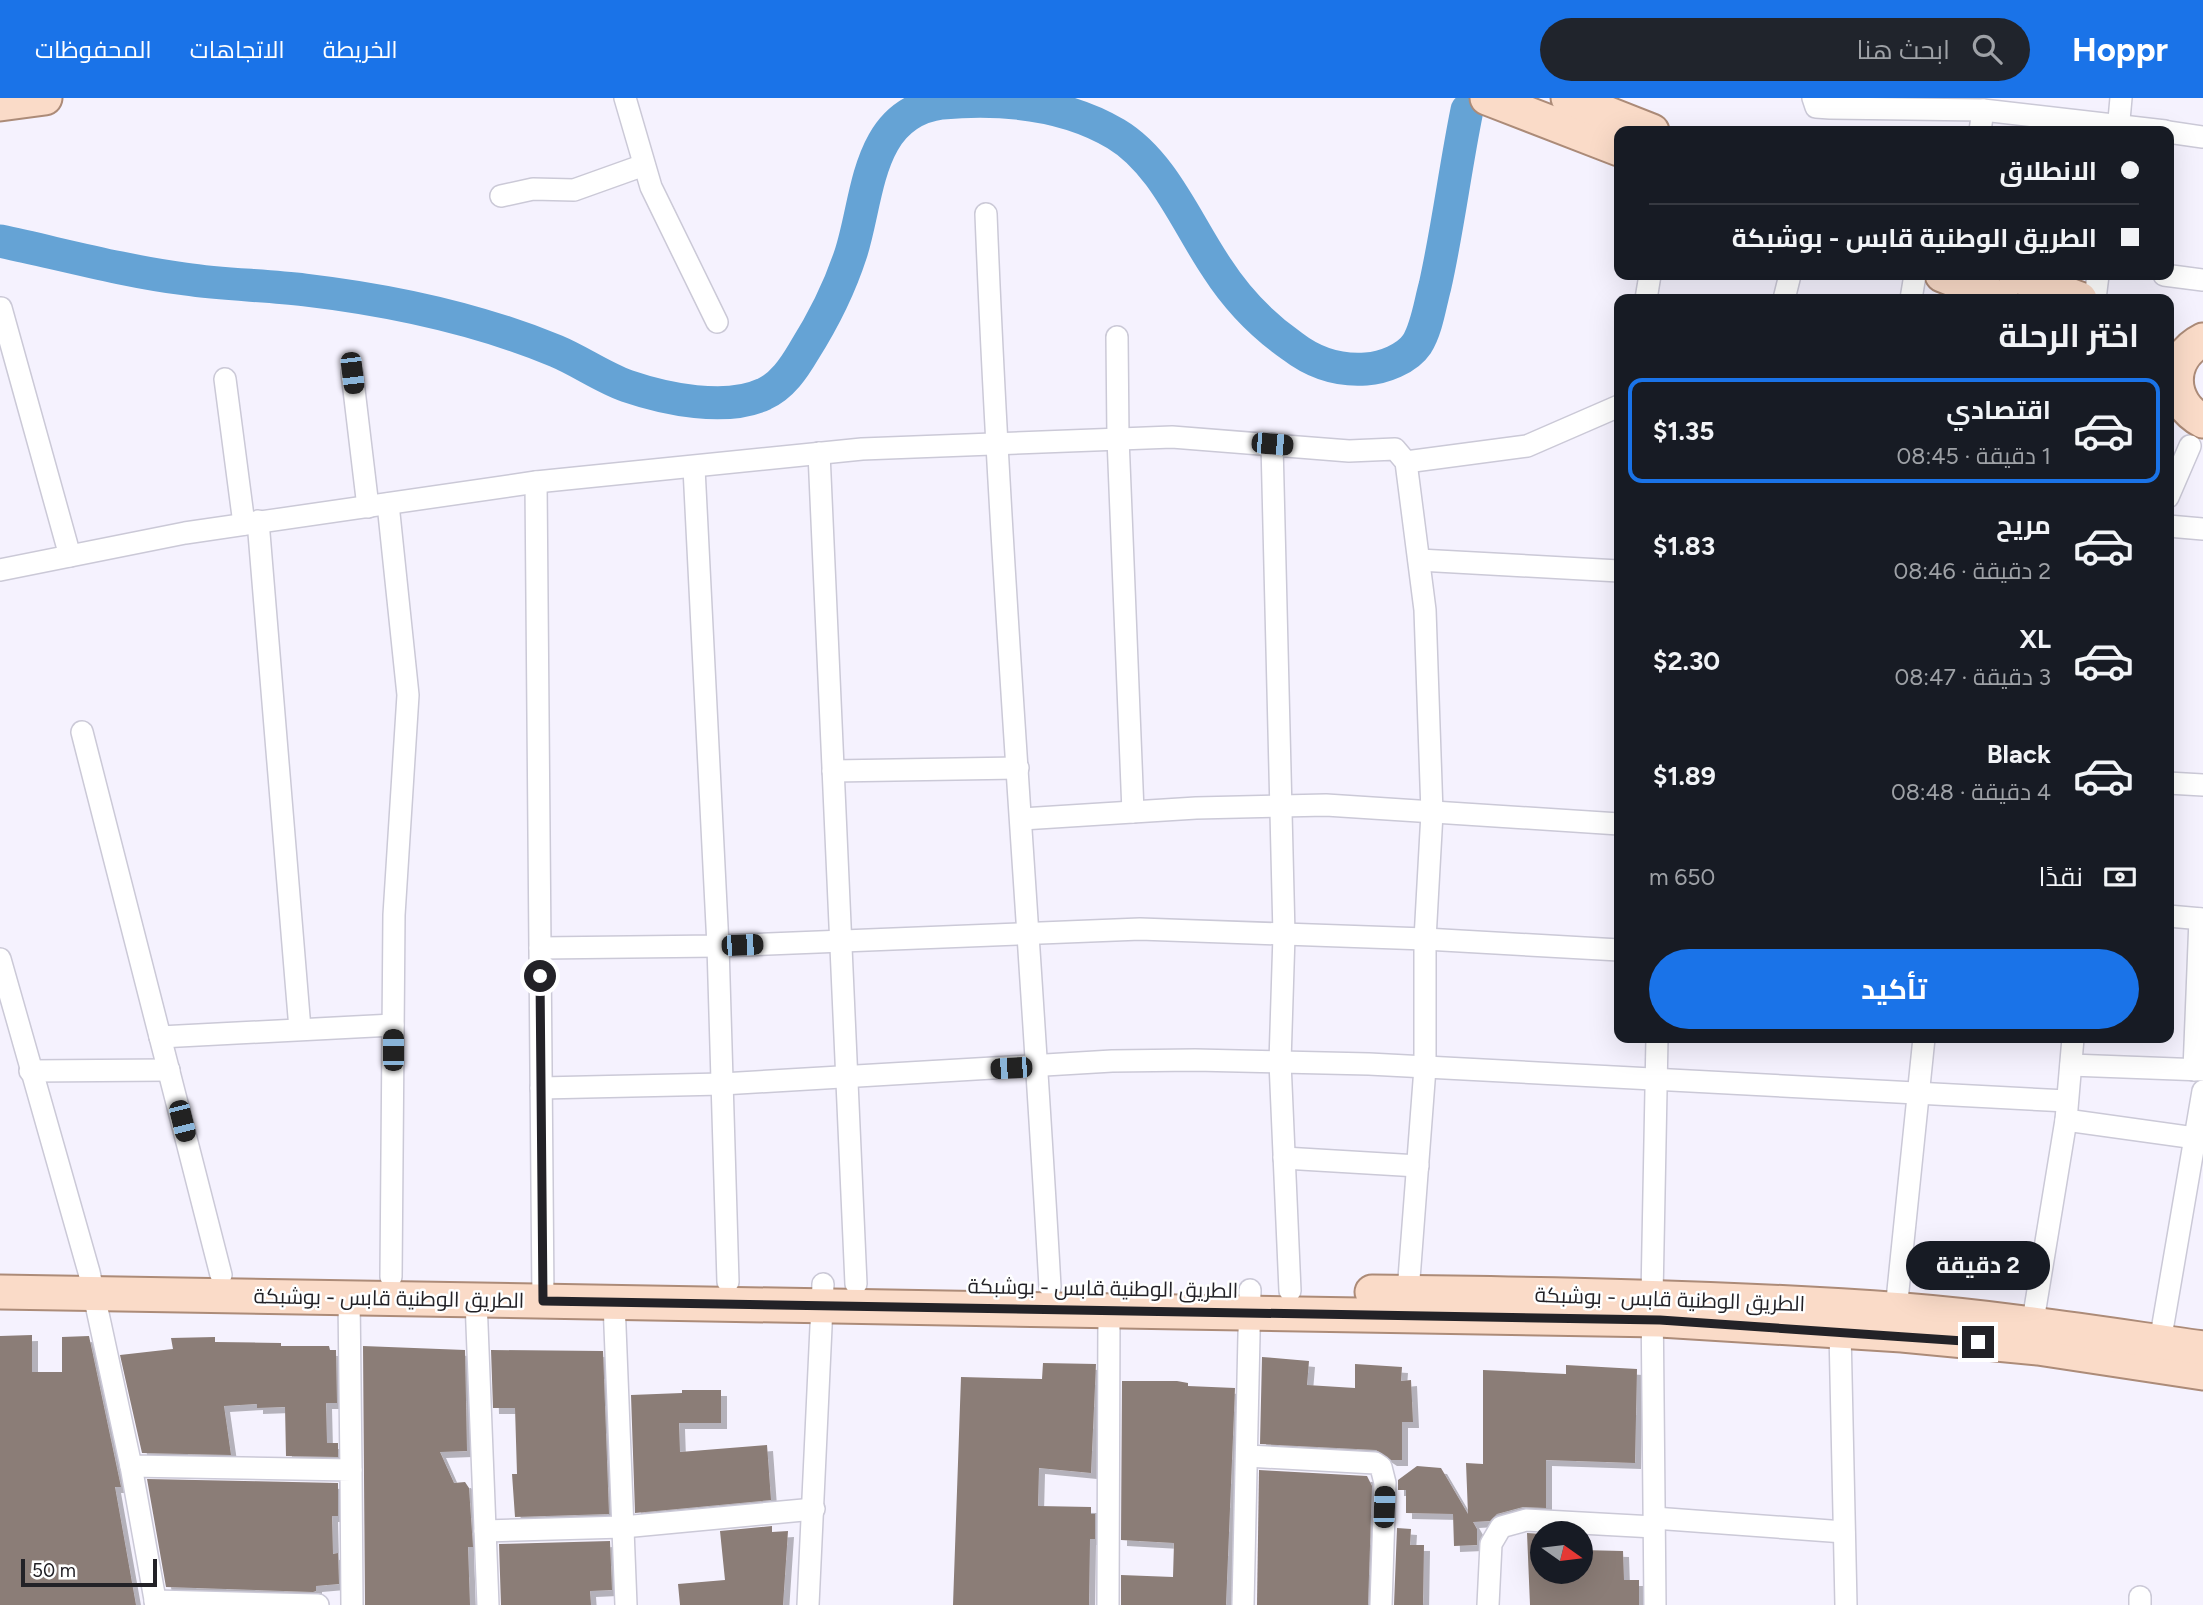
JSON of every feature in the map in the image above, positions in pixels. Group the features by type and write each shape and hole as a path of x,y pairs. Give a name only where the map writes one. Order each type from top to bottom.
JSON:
{"main road":[{"path":"0,104 45,98"},
{"path":"1487,98 1614,147"},
{"path":"1567,98 1639,126"},
{"path":"1954,280 1990,294"},
{"path":"2029,280 2066,294"},
{"path":"2188,340 2177,369 2175,383 2189,417"},
{"name":"الطريق الوطنية قابس - بوشبكة","path":"0,1271 92,1283 349,1297 476,1300 543,1290 728,1282 822,1294 1109,1310 1250,1301 1290,1291 1408,1292 1652,1308 1840,1331 2031,1335 2160,1342 2203,1348"},
{"name":"الطريق الوطنية قابس - بوشبكة","path":"0,1292 221,1275 391,1277 543,1290 614,1302 822,1294 856,1284 1049,1287 1250,1301 1896,1310 2031,1335 2203,1373"}],"street":[{"path":"625,98 651,187 717,322"},
{"path":"1813,98 1816,107 1982,121 2045,108 2111,126"},
{"path":"2118,126 2121,98"},
{"path":"2174,133 2203,137"},
{"path":"501,196 533,189 575,190 644,165"},
{"path":"986,214 995,443 1022,819 1026,933 1038,1066 1049,1287"},
{"path":"2174,276 2203,280"},
{"path":"1,308 70,556"},
{"path":"1117,337 1118,438 1133,812"},
{"path":"352,373 378,506 408,695 398,808 391,1277"},
{"path":"225,379 251,522 300,1029"},
{"path":"1406,462 1527,446 1614,408"},
{"path":"2174,473 2189,417"},
{"path":"0,570 251,522 536,482 694,468 819,453 995,443 1187,437 1349,451 1395,449 1406,462 1419,560 1427,642 1432,813 1425,939 1425,1068 1408,1292"},
{"path":"1272,444 1284,935 1280,1062 1290,1291"},
{"path":"819,453 856,1284"},
{"path":"694,468 718,946 728,1282"},
{"path":"536,482 543,1290"},
{"path":"2174,527 2203,529"},
{"path":"1419,560 1614,571"},
{"path":"82,732 221,1275"},
{"path":"833,771 1018,768"},
{"path":"2174,783 2203,785"},
{"path":"1022,819 1280,805 1614,824"},
{"path":"2071,1065 2198,1070 2202,919 2174,917"},
{"path":"540,948 718,946 1140,929 1425,939 1614,950"},
{"path":"0,960 4,993 30,1071 92,1283 131,1466 155,1603 318,1605"},
{"path":"160,1037 393,1025"},
{"path":"1654,1605 1652,1308 1657,1043"},
{"path":"1896,1310 1924,1043"},
{"path":"2031,1335 2066,1111 2073,1043"},
{"path":"541,1088 722,1084 1133,1060 1280,1062 1919,1094 2066,1111 2200,1139"},
{"path":"30,1071 169,1070"},
{"path":"2160,1342 2200,1139 2203,1091"},
{"path":"1284,1158 1418,1166"},
{"path":"807,1605 814,1509 822,1294"},
{"path":"349,1297 352,1605"},
{"path":"476,1300 488,1605"},
{"path":"1243,1605 1250,1301"},
{"path":"614,1302 626,1605"},
{"path":"1108,1605 1109,1310"},
{"path":"1840,1331 1846,1605"},
{"path":"1247,1456 1376,1463 1381,1467 1385,1483 1381,1605"},
{"path":"131,1466 351,1469"},
{"path":"485,1531 623,1527 814,1509"},
{"path":"1488,1605 1491,1544 1501,1527 1526,1520 1844,1532"}],"building":[{"path":"32,1335 32,1372 62,1372 62,1337 89,1336 121,1487 115,1487 136,1605 0,1605 0,1336"},
{"path":"215,1337 215,1342 329,1346 330,1350 336,1350 337,1403 326,1403 327,1443 338,1443 338,1457 286,1456 285,1407 257,1408 257,1404 224,1406 231,1455 142,1453 120,1355 173,1349 171,1338"},
{"path":"363,1346 465,1350 467,1451 440,1452 454,1483 465,1482 469,1488 473,1547 468,1547 470,1605 365,1605"},
{"path":"491,1350 603,1351 609,1514 515,1517 512,1474 517,1474 515,1408 493,1408"},
{"path":"1262,1357 1309,1361 1307,1385 1355,1388 1355,1364 1402,1367 1401,1381 1411,1380 1413,1422 1402,1422 1402,1460 1391,1460 1376,1450 1260,1444"},
{"path":"1043,1363 1096,1364 1091,1473 1039,1468 1038,1506 1091,1507 1091,1514 1095,1514 1095,1539 1090,1539 1089,1605 953,1605 961,1377 1042,1379"},
{"path":"1566,1365 1637,1369 1635,1463 1546,1460 1546,1508 1523,1507 1497,1514 1490,1521 1473,1522 1477,1529 1477,1545 1454,1546 1453,1514 1406,1513 1406,1490 1398,1490 1398,1480 1417,1466 1441,1468 1468,1514 1466,1463 1483,1464 1483,1370 1566,1374"},
{"path":"1122,1381 1177,1381 1188,1383 1188,1386 1235,1388 1226,1605 1121,1605 1121,1575 1173,1577 1174,1543 1121,1540"},
{"path":"682,1390 721,1390 721,1423 679,1423 680,1452 767,1445 771,1500 635,1513 631,1395 682,1393"},
{"path":"1259,1470 1367,1476 1372,1486 1368,1605 1257,1605"},
{"path":"147,1479 338,1483 338,1516 332,1516 333,1554 338,1553 339,1584 316,1586 316,1591 313,1592 166,1587"},
{"path":"772,1526 772,1532 788,1531 783,1605 680,1605 678,1584 725,1580 720,1531"},
{"path":"1397,1528 1411,1529 1410,1545 1424,1545 1423,1605 1394,1605"},
{"path":"1527,1533 1530,1533 1530,1584 1593,1584 1593,1550 1623,1551 1624,1580 1639,1580 1639,1605 1530,1605"},
{"path":"610,1541 612,1590 590,1591 591,1605 501,1605 499,1544"}],"waterway":[{"path":"0,241 162,276 290,288 401,305 526,339 642,391 695,402 732,402 764,394 776,386 792,370 811,340 847,266 875,161 885,140 898,123 917,110 942,103 1009,102 1075,115 1116,134 1133,146 1161,177 1225,279 1260,320 1309,357 1346,369 1366,369 1387,365 1401,358 1413,349 1423,331 1440,264 1467,110"}],"route":[{"path":"540,976 543,1301 1660,1320 1978,1342"}]}
